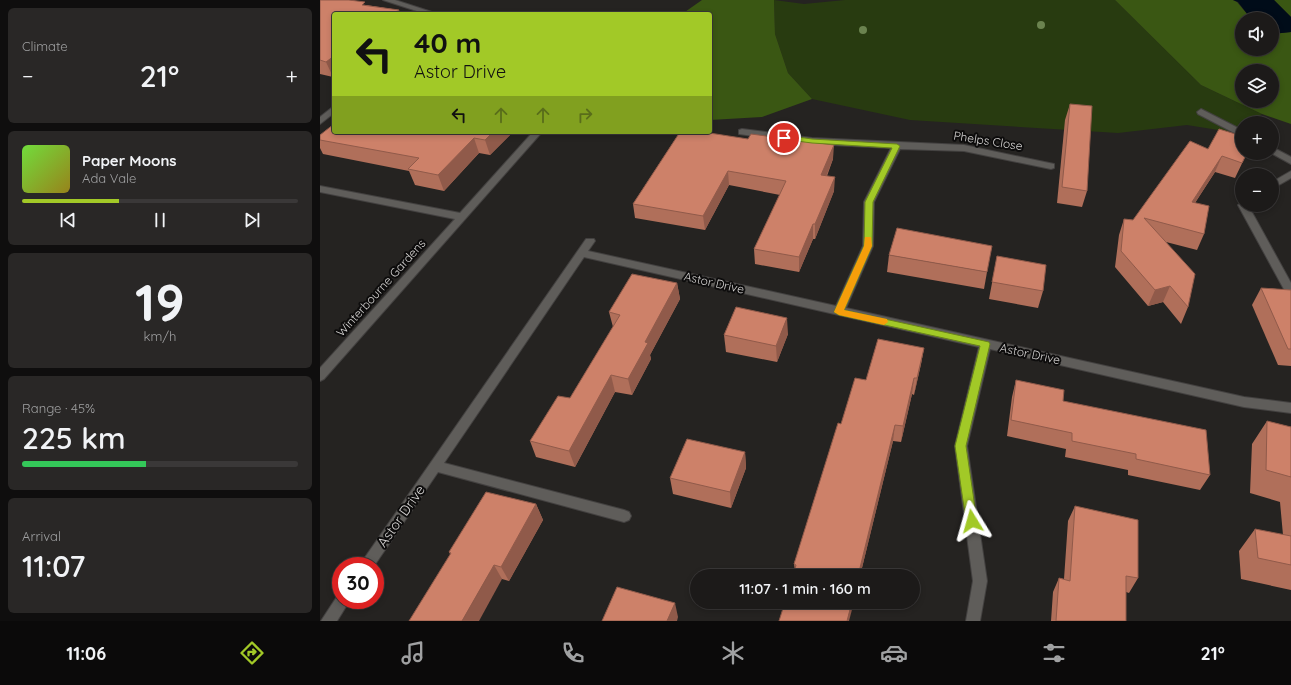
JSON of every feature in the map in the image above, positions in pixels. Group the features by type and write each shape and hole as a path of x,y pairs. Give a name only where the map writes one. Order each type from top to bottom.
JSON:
{"street":[{"path":"387,0 427,12"},
{"path":"320,121 332,111"},
{"path":"1201,112 1235,130"},
{"name":"Phelps Close","path":"742,132 812,141 964,148 1051,166"},
{"name":"Winterbourne Gardens","path":"320,376 536,134"},
{"path":"839,312 868,246 869,202 897,146"},
{"path":"1279,154 1291,161"},
{"path":"1279,182 1291,174"},
{"path":"320,189 462,217"},
{"path":"1247,212 1291,293"},
{"name":"Astor Drive","path":"372,557 590,241"},
{"name":"Astor Drive","path":"582,253 1244,402 1291,408"},
{"path":"973,621 980,581 961,446 985,344"},
{"path":"436,466 624,516"},
{"path":"328,621 337,609"}],"green space":[{"path":"702,0 774,0 775,34 788,73 812,99 762,117 712,120 712,12 685,12"},
{"path":"774,0 804,4 845,0 1115,0 1201,85 1235,101 1235,108 1249,108 1262,114 1259,116 1235,116 1235,133 1187,125 1118,133 910,120 812,99 788,73 775,34"},
{"path":"1115,0 1233,0 1237,2 1245,12 1235,12 1235,56 1279,56 1279,33 1291,32 1291,124 1279,120 1279,116 1268,116 1249,108 1279,108 1279,64 1235,64 1235,101 1201,85"},
{"path":"1274,0 1291,0 1291,17"}],"water":[{"path":"1233,0 1274,0 1291,17 1291,32 1279,33 1279,12 1246,12 1238,2"}],"building":[{"path":"320,0 349,0 365,2 362,5 399,10 396,12 332,12 332,58 326,62 320,60"},
{"path":"1070,104 1092,106 1087,191 1062,187"},
{"path":"332,126 332,134 491,134 485,140 474,138 438,175 408,169 419,158 320,140 320,135"},
{"path":"1219,129 1235,134 1235,160 1244,160 1242,163 1222,156 1192,202 1209,206 1204,234 1144,218 1195,274 1188,307 1170,286 1155,290 1121,251 1124,219 1133,220 1190,141 1208,149"},
{"path":"712,133 748,139 751,134 834,145 821,175 835,177 799,257 754,249 786,181 728,171 703,216 633,204 679,134"},
{"path":"897,228 992,246 987,272 889,255"},
{"path":"997,256 1046,265 1043,291 992,282"},
{"path":"632,274 677,283 645,342 648,343 628,379 611,375 569,451 530,441 558,396 570,398 620,315 609,312"},
{"path":"1261,288 1291,290 1291,349 1288,349"},
{"path":"736,307 787,318 776,346 724,335"},
{"path":"878,339 924,348 917,378 914,378 903,426 895,425 860,569 795,569 796,565 794,564 838,423 841,424 855,378 866,380"},
{"path":"1016,380 1064,390 1063,401 1206,430 1210,475 1136,459 1136,454 1072,441 1072,433 1011,420"},
{"path":"1267,421 1291,427 1291,477 1266,470"},
{"path":"687,439 745,452 730,492 670,478"},
{"path":"486,492 536,504 501,567 494,565 462,621 409,621 451,553 449,552"},
{"path":"1075,506 1138,520 1138,578 1126,576 1126,621 1056,621 1059,578 1070,581"},
{"path":"1255,529 1291,536 1291,565 1258,558"},
{"path":"617,587 675,603 667,621 602,621"},
{"path":"783,609 850,609 847,621 779,621"}],"slow traffic":[{"path":"868,239 868,246 839,312 884,322"}],"route":[{"path":"784,138 897,146 869,202 868,246 839,312 985,344 961,446 972,521"}]}
